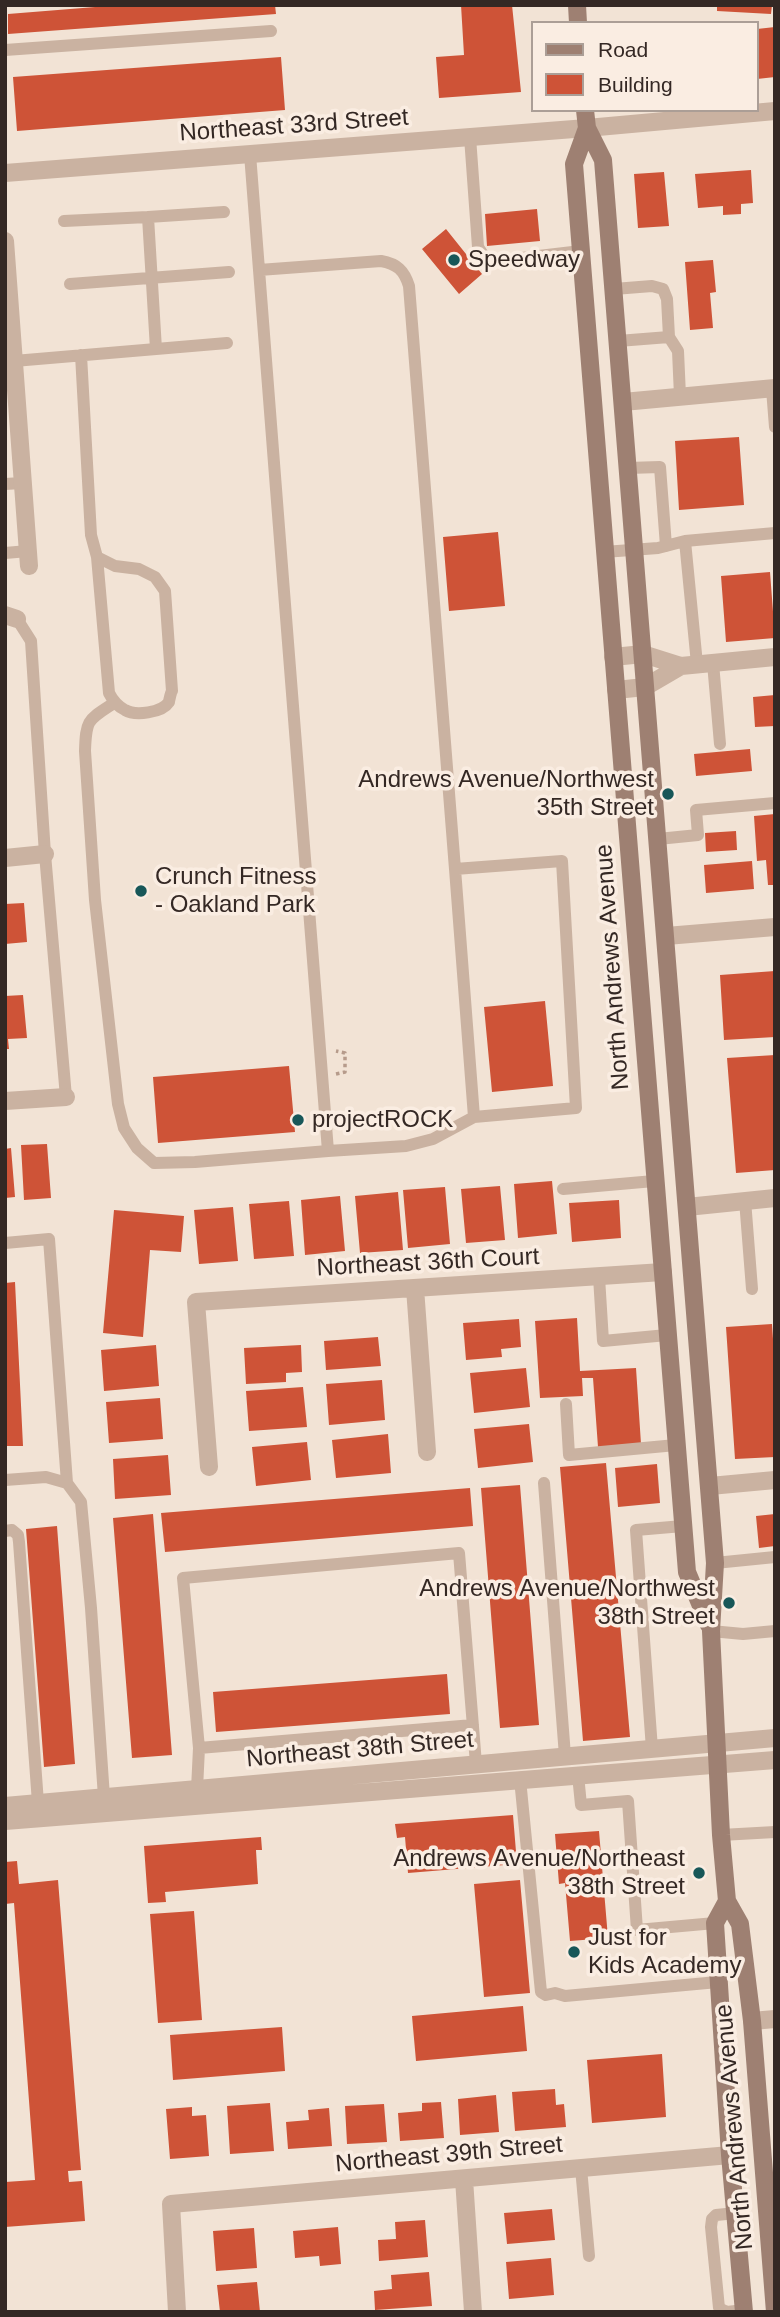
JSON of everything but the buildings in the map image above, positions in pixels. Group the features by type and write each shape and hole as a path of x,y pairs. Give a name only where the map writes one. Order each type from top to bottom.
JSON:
{"main road":[{"name":"North Andrews Avenue","path":"586,119 574,164 654,1181 687,1572 711,1631"},
{"name":"North Andrews Avenue","path":"586,119 603,160 710,1486 715,1563 711,1631 727,1900 740,1924 769,2159 775,2312"},
{"path":"654,1181 672,1202 687,1206"},
{"path":"663,1272 684,1287 695,1309"},
{"path":"715,1923 727,1900"},
{"name":"North Andrews Avenue","path":"715,1923 730,2155 744,2311"}],"street":[{"name":"Northeast 33rd Street","path":"5,173 470,137 586,119 751,112"},
{"path":"5,241 14,361 11,390 14,484 28,559"},
{"path":"622,402 773,388"},
{"path":"613,657 643,654 697,664 775,657"},
{"path":"616,690 645,687 697,664"},
{"path":"5,858 46,854"},
{"path":"666,936 775,927"},
{"path":"5,1101 66,1097"},
{"path":"687,1206 775,1198"},
{"name":"Northeast 36th Court","path":"209,1467 196,1302 663,1272"},
{"path":"415,1289 427,1452"},
{"path":"710,1486 775,1480"},
{"name":"Northeast 38th Street","path":"5,1821 93,1815 477,1764 775,1738"},
{"name":"Northeast 38th Street","path":"5,1806 197,1789 293,1789 520,1779 775,1760"},
{"path":"752,2021 775,2019"},
{"name":"Northeast 39th Street","path":"177,2312 172,2204 730,2155"},
{"path":"464,2179 473,2312"}],"lane":[{"path":"5,50 271,31"},
{"path":"470,137 478,247 488,262 581,251"},
{"path":"250,154 328,1152"},
{"path":"64,221 224,212"},
{"path":"148,217 156,349"},
{"path":"259,270 380,261 399,267 409,286 474,1117"},
{"path":"70,284 229,272"},
{"path":"614,289 652,286 663,289 667,299 670,337 678,351 680,396"},
{"path":"618,341 670,337"},
{"path":"14,361 227,343"},
{"path":"81,355 91,534 97,557 109,693 114,703 127,712 154,711 169,702 172,684 165,591 155,577 139,569 115,566 97,557"},
{"path":"773,388 775,427"},
{"path":"628,468 660,467 666,546"},
{"path":"604,552 775,533"},
{"path":"685,541 697,664 720,744"},
{"path":"5,554 28,559"},
{"path":"11,617 31,640 66,1097"},
{"path":"114,703 93,717 86,727 85,751 99,938 113,1065 124,1128 137,1148 154,1163 406,1146 433,1139 474,1117 576,1108 562,861 456,869"},
{"path":"658,839 698,835 696,810 775,803"},
{"path":"563,1189 654,1181"},
{"path":"745,1200 752,1289"},
{"path":"5,1243 49,1239 67,1483 81,1503 91,1608 104,1797 93,1815"},
{"path":"599,1277 603,1340 667,1335"},
{"path":"566,1404 569,1455 676,1445"},
{"path":"5,1480 46,1477 67,1483"},
{"path":"544,1483 565,1756"},
{"path":"652,1749 636,1530 683,1526"},
{"path":"5,1531 12,1530 18,1535 19,1542 38,1803"},
{"path":"197,1789 198,1748 183,1578 459,1553 477,1764"},
{"path":"715,1563 775,1557"},
{"path":"711,1631 743,1634 775,1631"},
{"path":"198,1748 473,1725"},
{"path":"578,1775 581,1805 628,1801 637,1930 715,1923"},
{"path":"520,1779 541,1992 546,1995 555,1993 565,1996 718,1982"},
{"path":"722,1835 775,1832"},
{"path":"581,2168 589,2256"},
{"path":"736,2213 716,2215 712,2219 712,2239 719,2308 727,2312 744,2311"}],"place":[{"name":"Speedway","path":"454,260"},
{"name":"Andrews Avenue/Northwest 35th Street","path":"668,794"},
{"name":"Crunch Fitness - Oakland Park","path":"141,891"},
{"name":"projectROCK","path":"298,1120"},
{"name":"Andrews Avenue/Northwest 38th Street","path":"729,1603"},
{"name":"Andrews Avenue/Northeast 38th Street","path":"699,1873"},
{"name":"Just for Kids Academy","path":"574,1952"}]}
